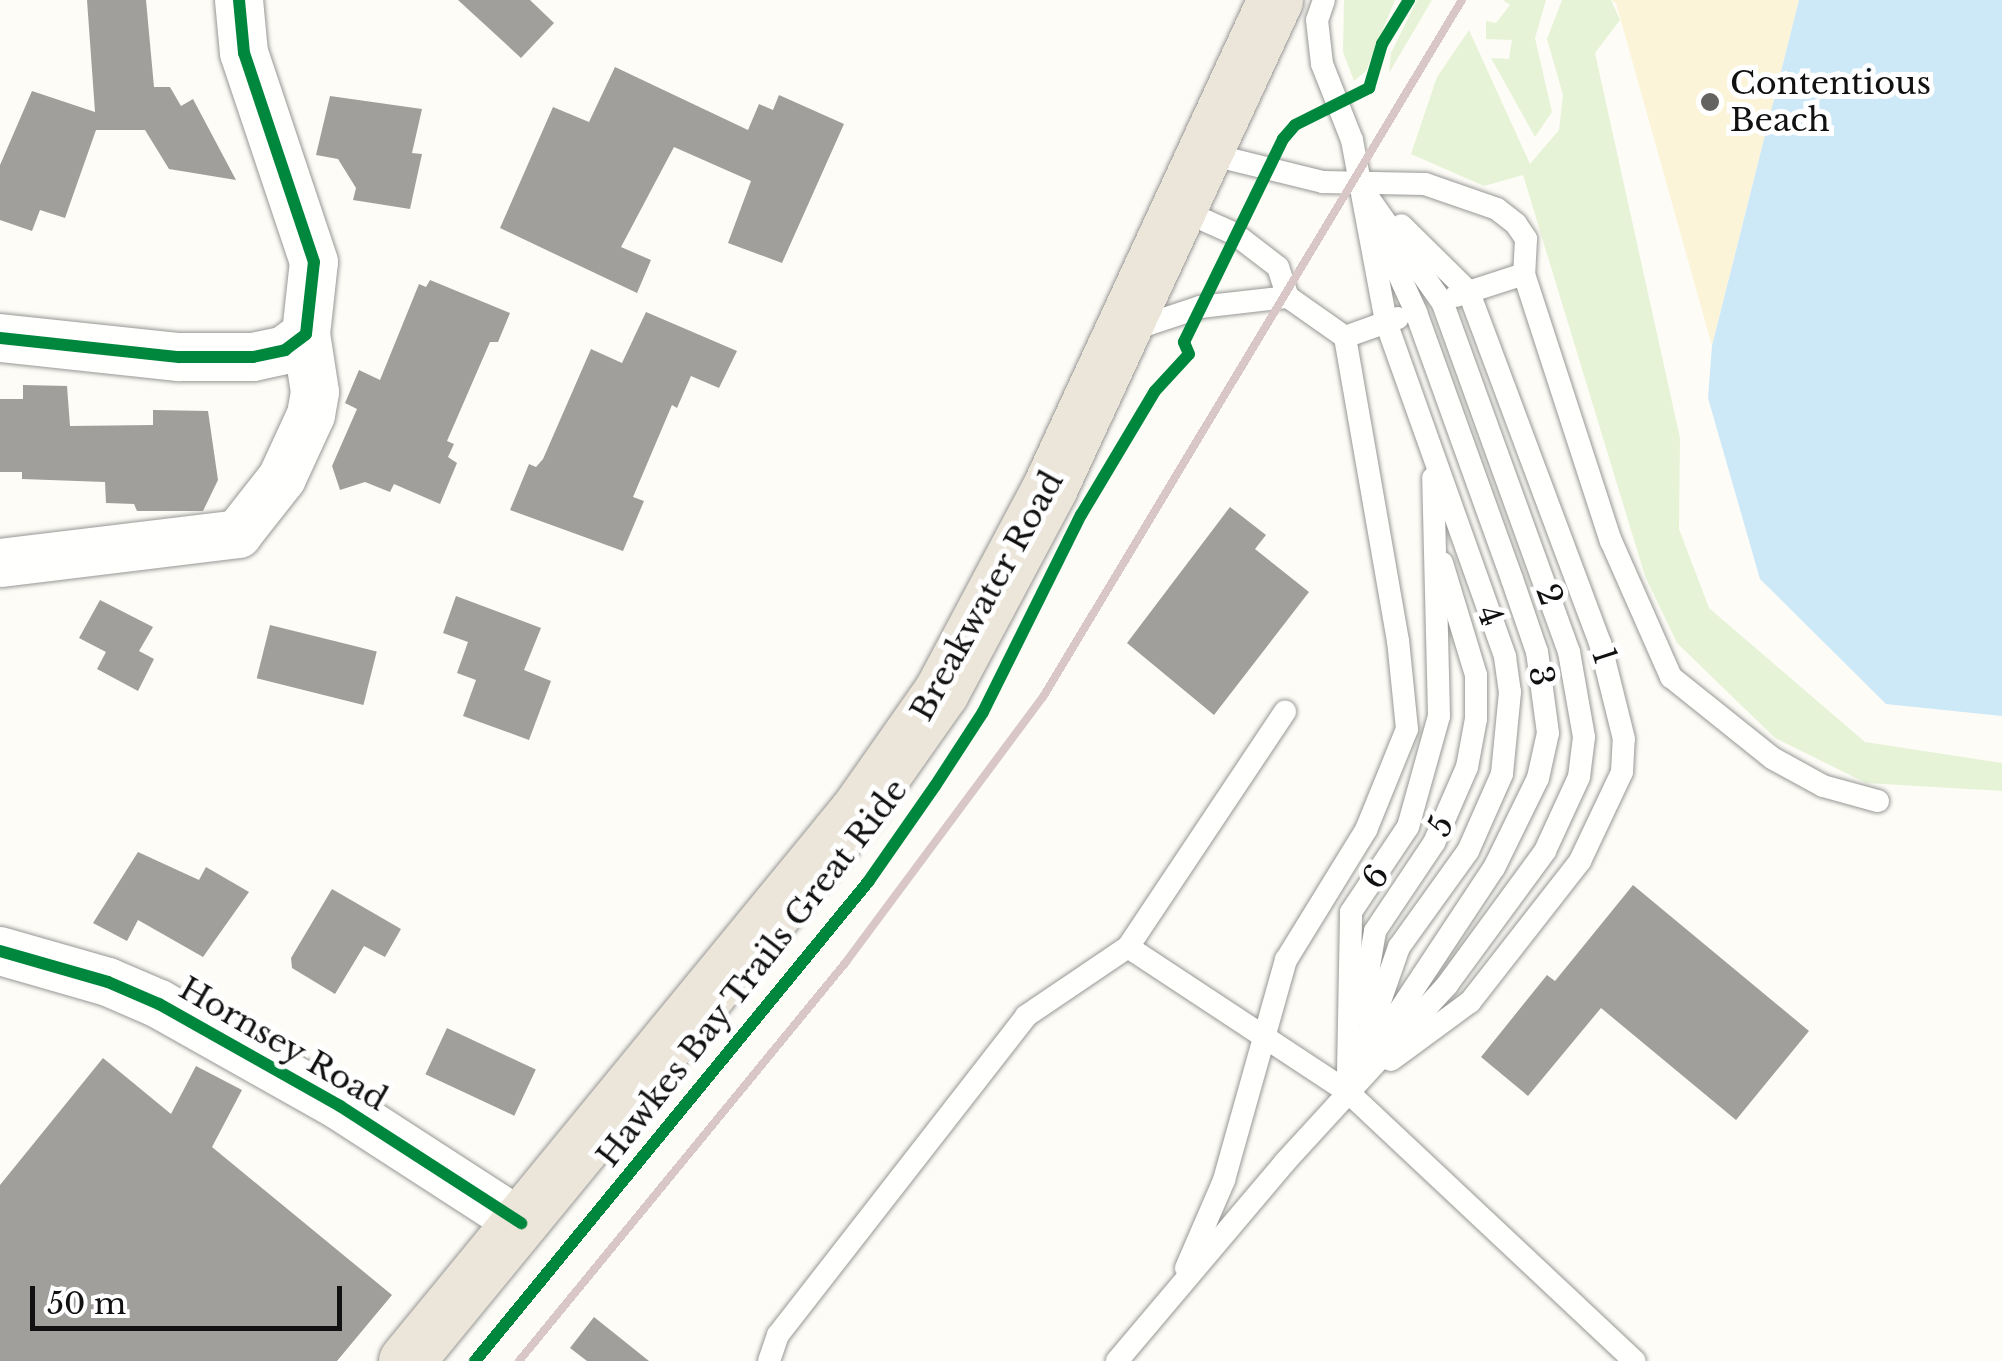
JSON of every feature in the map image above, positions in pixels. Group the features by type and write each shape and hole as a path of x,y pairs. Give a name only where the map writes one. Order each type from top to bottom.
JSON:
{"highway":[{"name":"Breakwater Road","path":"406,1361 858,810 941,692 1120,334 1276,0"}],"street":[{"path":"0,563 238,534 282,478 310,415 315,392 306,334 314,262 244,53 239,0"},
{"path":"0,338 178,357 253,358 285,350 306,334"},
{"name":"Hornsey Road","path":"0,952 108,982 159,1004 340,1106 521,1223"}],"lane":[{"path":"1324,0 1317,20 1322,64 1352,140 1356,180"},
{"path":"1202,152 1285,175 1424,184 1497,209 1526,238 1524,274 1611,541 1671,677 1772,758 1824,786 1878,801"},
{"name":"1","path":"1348,1092 1470,1002 1580,861 1622,772 1618,698 1469,292 1356,180"},
{"name":"2","path":"1348,1092 1447,986 1545,851 1568,812 1584,737 1569,652 1442,302 1356,180"},
{"name":"3","path":"1348,1092 1423,967 1494,868 1538,778 1548,733 1536,652 1416,312 1356,180"},
{"name":"4","path":"1348,1092 1399,947 1468,852 1502,774 1509,733 1505,657 1386,322 1356,180"},
{"path":"1174,1294 1224,1180 1261,1034 1286,960 1366,830 1407,729 1398,641 1345,337 1288,297 1278,267 1234,234 1176,208"},
{"path":"1345,337 1524,274"},
{"path":"1120,334 1200,307 1288,297"},
{"path":"1431,448 1438,550"},
{"name":"5","path":"1348,1092 1375,930 1434,843 1467,767 1476,719 1476,675 1438,550"},
{"name":"6","path":"1348,1092 1351,912 1408,826 1439,716 1432,629 1438,550"},
{"path":"769,1361 778,1334 1026,1016 1128,946 1285,712"},
{"path":"1128,946 1348,1092 1634,1361"},
{"path":"1117,1361 1348,1092"}],"green space":[{"path":"1344,0 1395,0 1366,71 1354,81 1343,52"},
{"path":"1417,0 1432,0 1389,73 1391,53"},
{"path":"1503,0 1546,0 1535,38 1552,112 1535,137 1491,58 1509,59 1512,40 1486,39 1486,21 1496,23 1510,5"},
{"path":"1562,0 1611,0 1620,20 1595,53 1680,438 1679,529 1709,608 1865,742 2002,763 2002,791 1866,783 1775,738 1677,643 1645,576 1523,175 1484,186 1411,154 1437,77 1469,30 1530,164 1559,130 1563,95 1547,39"}],"sand":[{"name":"Contentious Beach","path":"1611,0 1799,0 1712,346 1616,3"}],"water":[{"path":"1799,0 2002,0 2002,716 1886,704 1760,579 1708,398 1712,346"}],"building":[{"path":"87,0 146,0 154,87 170,87 181,106 193,99 236,180 169,169 145,130 96,130 65,218 40,210 32,231 0,220 0,165 32,91 95,112"},
{"path":"458,0 530,0 554,23 521,58"},
{"path":"615,67 748,130 759,104 773,110 779,95 844,124 782,263 728,243 751,181 674,147 621,247 651,260 637,293 500,228 553,107 589,122"},
{"path":"330,96 422,109 412,153 422,154 410,209 353,200 356,188 338,159 316,155"},
{"path":"430,280 510,313 498,342 490,342 447,441 454,444 448,457 457,463 440,504 394,484 390,492 365,482 340,490 332,466 357,409 345,403 359,370 380,380 419,284 426,287"},
{"path":"646,312 737,351 719,388 691,376 677,408 672,405 633,497 644,501 623,551 510,510 529,464 536,467 543,459 591,349 622,363"},
{"path":"23,385 67,386 70,426 153,425 153,410 208,411 218,480 203,511 137,511 134,504 106,503 105,482 22,479 22,472 0,472 0,399 23,399"},
{"path":"1230,507 1266,535 1255,549 1309,592 1214,715 1127,643"},
{"path":"456,596 541,628 524,670 551,681 529,740 463,716 476,680 457,673 468,642 443,633"},
{"path":"100,600 153,627 139,651 154,659 138,691 97,669 106,652 79,638"},
{"path":"270,625 377,652 363,705 257,678"},
{"path":"138,852 199,880 206,867 249,892 203,957 138,920 127,941 93,923"},
{"path":"1633,885 1809,1031 1736,1120 1601,1008 1528,1096 1481,1057 1547,975 1555,981"},
{"path":"332,889 401,929 385,957 364,946 335,994 292,968 291,958"},
{"path":"447,1028 536,1069 514,1116 425,1074"},
{"path":"103,1058 171,1114 196,1066 242,1090 212,1147 392,1295 337,1361 0,1361 0,1185"},
{"path":"594,1317 649,1361 587,1361 570,1348"}],"railway":[{"path":"519,1361 846,962 1043,697 1462,0"}],"cycle path":[{"path":"0,338 179,357 253,357 285,350 306,334 314,262 244,53 239,0"},
{"name":"Hawkes Bay Trails Great Ride","path":"475,1361 868,882 935,786 983,712 1081,515 1155,391 1189,354 1184,342 1283,139 1295,125 1369,88 1382,44 1409,0"},
{"path":"0,951 108,982 159,1004 340,1106 521,1223"}],"place":[{"name":"Contentious Beach","path":"1710,102"}]}
